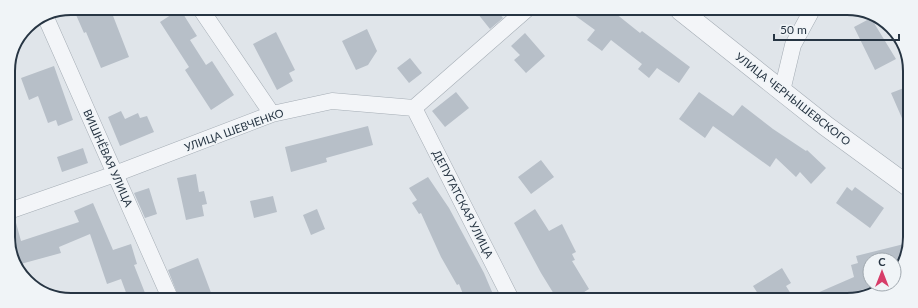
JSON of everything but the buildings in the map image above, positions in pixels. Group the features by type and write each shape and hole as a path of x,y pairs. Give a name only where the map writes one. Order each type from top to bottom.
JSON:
{"street":[{"path":"205,15 272,114"},
{"path":"414,108 520,15"},
{"name":"УЛИЦА ЧЕРНЫШЕВСКОГО","path":"686,15 826,126 903,182"},
{"path":"782,91 793,45 809,15"},
{"name":"ВИШНЁВАЯ УЛИЦА","path":"47,20 168,293"},
{"name":"УЛИЦА ШЕВЧЕНКО","path":"15,209 115,174 272,114 332,101 414,108"},
{"name":"ДЕПУТАТСКАЯ УЛИЦА","path":"414,108 508,293"}]}
